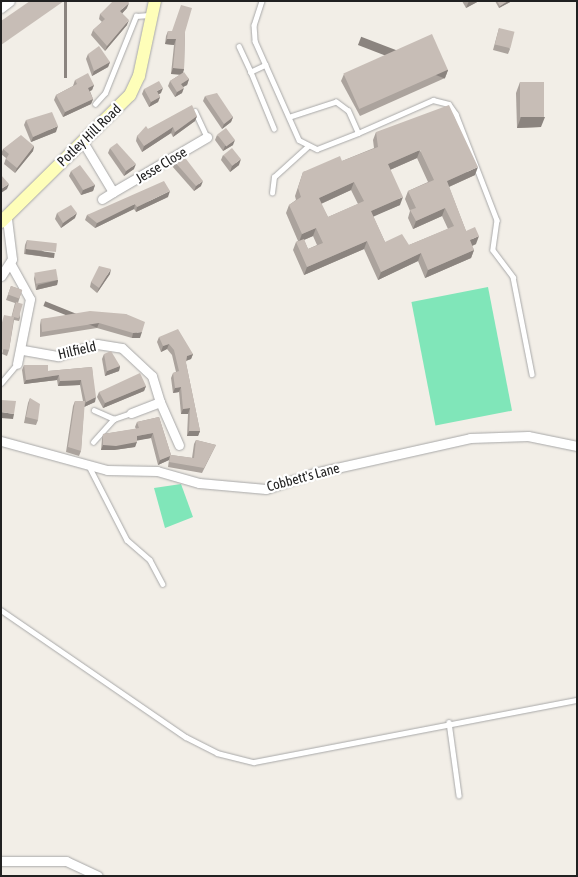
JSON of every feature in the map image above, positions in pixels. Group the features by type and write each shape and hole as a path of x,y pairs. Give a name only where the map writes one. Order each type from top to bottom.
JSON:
{"street":[{"path":"1,8 10,1"},
{"name":"Potley Hill Road","path":"4,220 130,95 153,15 155,1"},
{"name":"Jesse Close","path":"102,199 207,137"},
{"path":"83,142 113,192"},
{"path":"4,220 10,263 30,299 23,350 17,364"},
{"path":"1,276 10,263"},
{"name":"Hilfield","path":"23,350 58,356 97,344 122,348 152,376 160,402 179,445"},
{"path":"131,413 160,402"},
{"name":"Cobbett's Lane","path":"1,441 89,466 158,471 199,483 266,489 314,473 470,438 528,436 577,446"},
{"path":"1,861 66,861 98,876"}],"lane":[{"path":"262,1 254,25 255,41 299,140 307,147 317,148 358,133 434,100 449,104 456,114 497,220 493,250 513,277 532,374"},
{"path":"95,104 105,93 136,16 153,15"},
{"path":"239,46 274,128"},
{"path":"251,72 266,65"},
{"path":"290,118 336,102 348,111 358,133"},
{"path":"195,111 207,137"},
{"path":"272,193 274,177 307,147"},
{"path":"1,383 17,364"},
{"path":"94,410 114,419"},
{"path":"93,442 114,419 131,413"},
{"path":"89,466 127,540 150,560 163,584"},
{"path":"1,610 165,724 217,753 254,762 449,722 577,700"},
{"path":"449,722 459,795"}],"green space":[{"path":"488,287 512,411 435,426 411,302"},
{"path":"181,484 193,517 165,528 154,488"}],"building":[{"path":"30,1 64,1 1,45 1,21"},
{"path":"113,1 128,1 129,3 120,11 129,20 107,46 93,30 105,19 100,14"},
{"path":"497,1 508,1 500,6"},
{"path":"181,5 192,8 185,32 184,69 173,68 176,39 167,39 168,31 172,31"},
{"path":"499,28 515,32 510,48 495,44"},
{"path":"432,34 448,70 359,109 343,73"},
{"path":"99,46 110,62 94,71 88,54"},
{"path":"184,72 189,79 181,84 184,88 177,92 170,81"},
{"path":"88,73 94,85 88,88 93,99 65,112 56,95 77,84 75,80"},
{"path":"159,81 163,88 157,91 160,97 151,102 144,89"},
{"path":"520,82 544,82 544,117 520,117"},
{"path":"217,93 233,117 224,124 205,96"},
{"path":"192,105 197,116 175,132 173,127 144,146 137,136 146,126 148,129"},
{"path":"449,105 478,167 447,181 466,231 475,227 479,236 470,240 474,250 428,270 421,253 381,272 367,241 307,267 296,242 304,239 308,249 323,243 316,228 302,234 289,205 301,197 298,188 303,172 340,156 342,161 378,147 376,132","holes":["420,150 434,180 408,191 416,208 410,210 416,221 445,208 454,226 409,245 402,234 385,242 371,211 403,197 388,164","354,182 364,201 328,217 319,198"]},
{"path":"52,112 58,126 33,137 26,120"},
{"path":"226,128 235,140 226,147 217,135"},
{"path":"21,135 34,146 17,168 6,159 9,154 3,149"},
{"path":"117,143 136,164 126,171 110,148"},
{"path":"232,148 241,159 232,166 223,155"},
{"path":"183,155 203,181 196,186 174,161"},
{"path":"80,165 95,185 83,190 71,171"},
{"path":"1,175 9,184 1,189"},
{"path":"164,181 170,191 137,207 135,204 97,223 87,215"},
{"path":"71,205 77,213 63,223 57,213"},
{"path":"27,240 57,243 56,252 26,249"},
{"path":"99,266 111,269 99,288 91,282"},
{"path":"56,269 58,280 36,284 34,273"},
{"path":"11,286 22,290 19,299 8,294"},
{"path":"16,302 23,304 19,318 12,316"},
{"path":"90,311 126,314 145,322 142,332 133,333 99,323 42,332 41,319"},
{"path":"4,315 14,317 9,350 3,349 1,356 1,326"},
{"path":"178,329 193,354 187,356 186,363 200,431 189,431 190,408 183,409 181,387 175,388 173,373 179,371 174,350 169,344 163,346 159,337"},
{"path":"111,351 120,366 107,371 104,354"},
{"path":"24,365 48,365 48,371 92,367 96,397 86,402 81,380 60,381 59,375 26,380"},
{"path":"140,373 146,386 105,403 99,392"},
{"path":"30,398 40,404 38,420 26,417"},
{"path":"1,400 16,401 14,414 1,412"},
{"path":"75,401 85,401 81,451 68,447"},
{"path":"159,417 171,455 194,458 196,440 216,445 204,468 169,462 170,456 160,460 153,433 137,436 137,442 116,446 103,445 103,434 139,428 137,422"}]}
